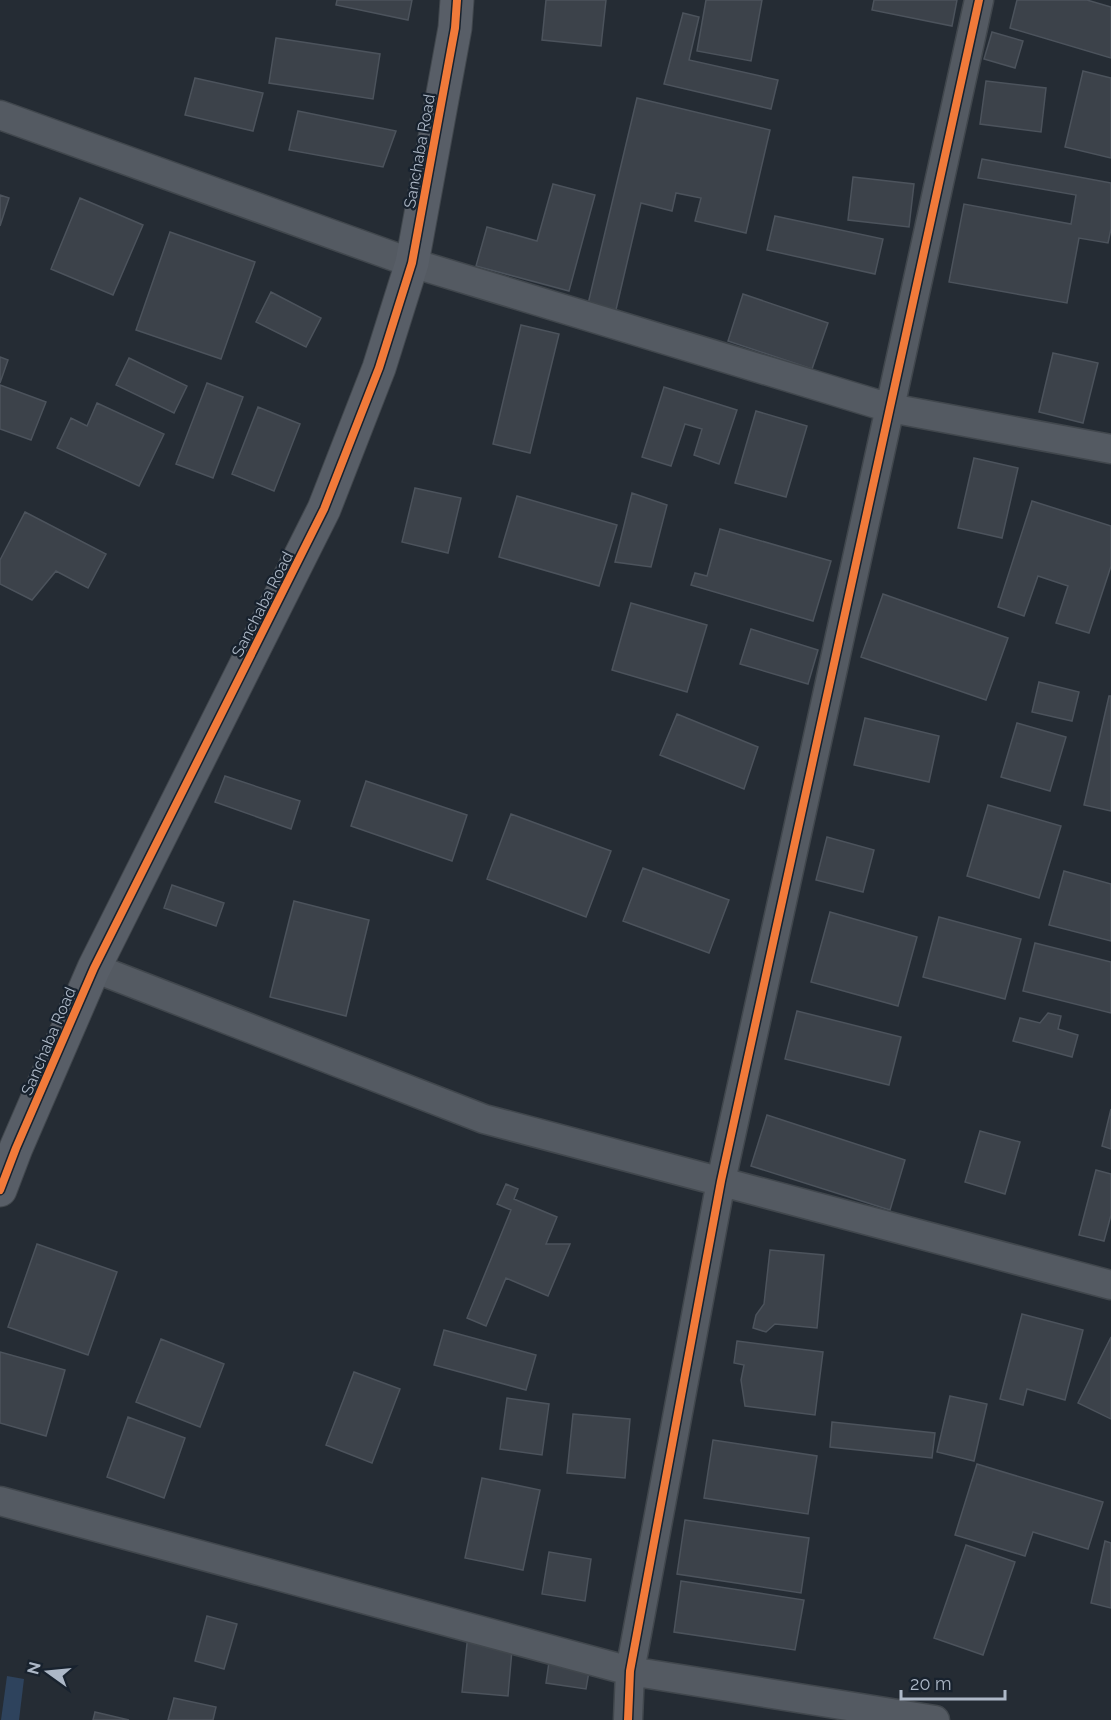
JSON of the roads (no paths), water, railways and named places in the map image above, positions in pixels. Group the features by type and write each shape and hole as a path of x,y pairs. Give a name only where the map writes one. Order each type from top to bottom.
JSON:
{"street":[{"name":"Sanchaba Road","path":"0,1190 20,1137 94,968 324,509 379,368 412,263 455,28 457,0"},
{"path":"627,1720 630,1671 721,1181 979,0"},
{"path":"0,115 412,263 890,408 1111,449"},
{"path":"94,968 484,1119 1111,1285"},
{"path":"0,1501 630,1671 935,1720"}],"water":[{"path":"7,1676 24,1679 19,1720 1,1720"}]}
